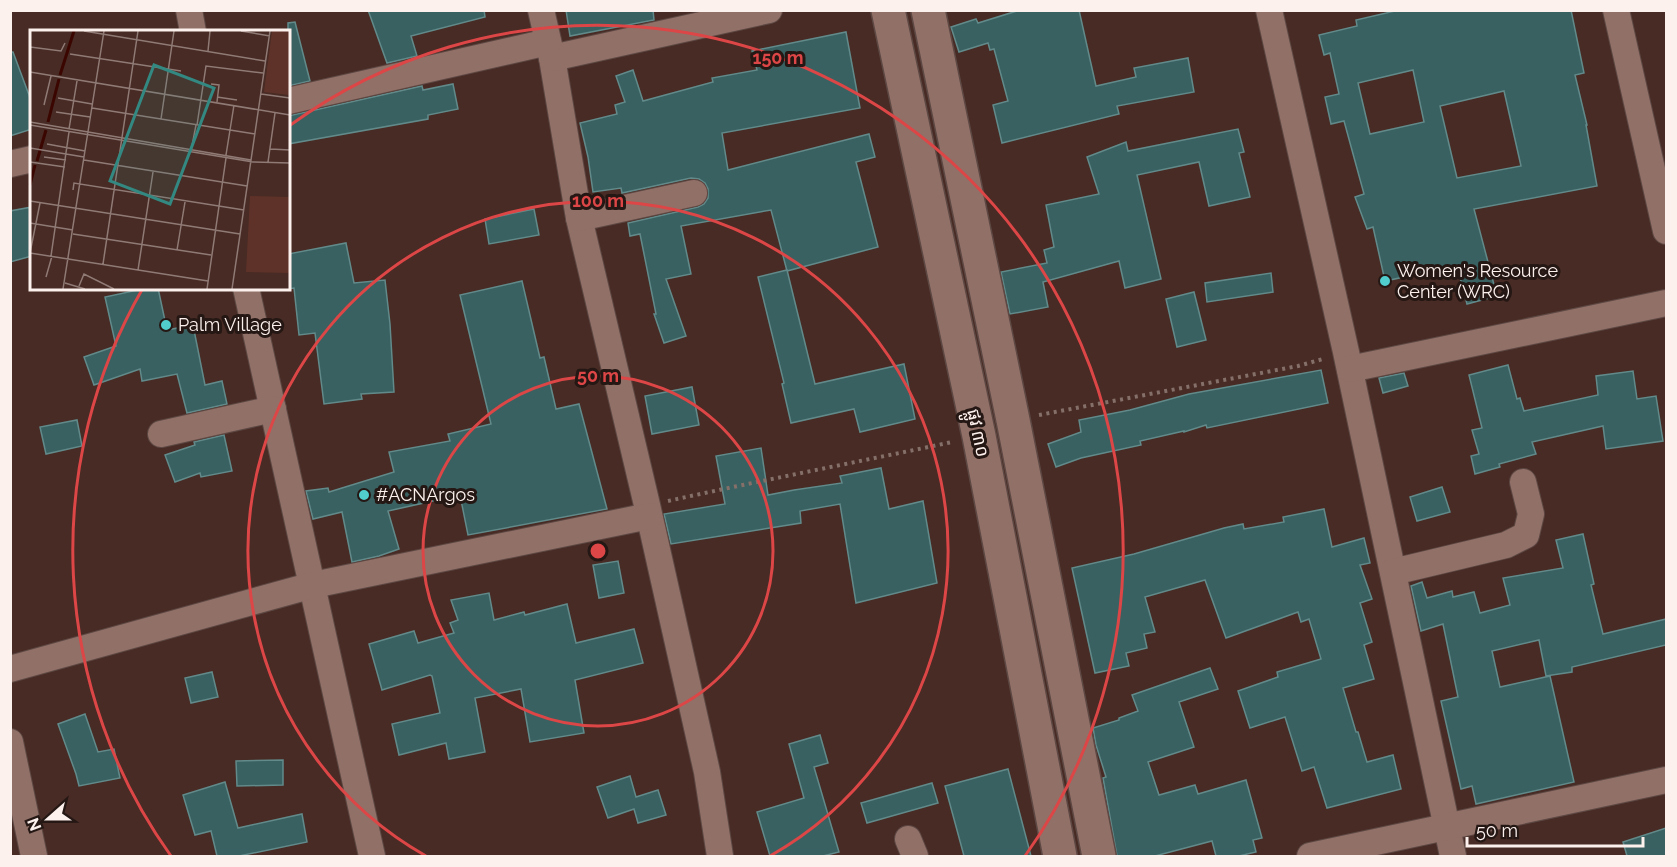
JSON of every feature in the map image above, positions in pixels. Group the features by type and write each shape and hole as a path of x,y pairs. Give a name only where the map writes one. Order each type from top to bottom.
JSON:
{"street":[{"path":"189,10 193,30"},
{"path":"541,10 579,218 706,772 720,856"},
{"path":"290,101 769,10"},
{"name":"ផ្លូវ ៣០","path":"888,10 979,436 1060,856"},
{"name":"ផ្លូវ ៣០","path":"928,10 1013,420 1099,856"},
{"path":"1269,10 1348,360 1453,856"},
{"path":"1616,10 1666,231"},
{"path":"10,164 30,159"},
{"path":"579,218 694,193"},
{"path":"246,290 372,856"},
{"path":"1348,360 1666,303"},
{"path":"160,434 273,409"},
{"path":"1394,572 1506,545 1526,536 1531,514 1522,482"},
{"path":"10,669 313,585 648,511"},
{"path":"10,742 34,856"},
{"path":"1310,856 1666,780"}],"path":[{"path":"1013,420 1298,366 1348,360"},
{"path":"648,511 707,491 835,467 979,436"}],"building":[{"path":"368,10 484,10 485,17 411,36 417,56 387,63"},
{"path":"566,10 653,10 654,20 570,36"},
{"path":"1020,10 1079,10 1096,86 1136,77 1134,68 1188,58 1194,92 1117,106 1119,114 1002,143 993,105 1008,101 994,49 990,50 988,43 959,52 951,27 976,19 978,23"},
{"path":"1399,10 1571,10 1584,73 1575,75 1587,125 1597,186 1474,209 1497,296 1467,304 1457,266 1385,281 1373,227 1367,229 1355,197 1364,194 1344,121 1331,124 1325,97 1339,94 1330,53 1324,55 1319,35 1357,26 1356,20","holes":["1413,70 1424,122 1370,134 1358,83","1504,91 1521,166 1457,178 1440,106"]},
{"path":"295,22 310,81 290,86 290,30 288,30 288,23"},
{"path":"846,32 860,108 722,133 728,170 869,134 875,157 856,162 878,247 787,271 771,210 681,226 691,274 666,279 686,336 664,343 654,314 656,314 640,234 630,236 628,223 698,207 708,198 708,189 699,179 691,178 622,193 621,188 593,192 580,123 617,114 615,105 625,102 616,76 633,70 643,101 713,82 712,78 757,70 752,51"},
{"path":"10,52 13,52 30,98 30,130 10,136"},
{"path":"453,84 458,109 428,115 428,119 290,144 290,116 422,86 423,90"},
{"path":"1238,129 1244,152 1239,153 1250,197 1209,206 1199,162 1137,175 1161,279 1125,288 1119,261 1043,282 1048,307 1010,314 1001,272 1047,263 1044,250 1054,247 1046,205 1099,194 1087,157 1126,142 1128,151"},
{"path":"30,207 30,257 10,262 10,211"},
{"path":"534,209 539,235 489,244 485,219"},
{"path":"346,243 354,283 385,280 394,392 361,394 362,399 324,404 315,333 299,335 294,288 290,289 290,254"},
{"path":"787,270 815,384 904,364 915,419 860,432 854,409 791,423 782,384 784,383 758,277"},
{"path":"1271,273 1273,292 1207,302 1205,283"},
{"path":"522,281 540,358 544,357 556,409 579,404 607,509 468,535 460,495 388,511 399,549 352,562 342,512 313,519 306,491 328,488 329,492 394,472 389,452 450,441 448,434 491,424 460,295"},
{"path":"138,290 158,290 167,330 193,325 205,385 222,381 227,404 187,413 177,374 142,381 140,369 94,385 84,357 116,346 105,297"},
{"path":"1194,292 1206,340 1177,347 1166,299"},
{"path":"1508,365 1517,399 1520,398 1524,411 1598,395 1596,376 1633,371 1637,399 1656,396 1663,441 1606,449 1603,426 1532,442 1536,454 1499,464 1500,467 1475,474 1471,456 1479,454 1472,430 1482,428 1469,375"},
{"path":"1321,370 1328,403 1207,428 1206,425 1140,441 1141,445 1081,458 1056,467 1048,444 1081,432 1079,420 1130,410 1189,394"},
{"path":"1404,373 1408,386 1383,393 1379,378"},
{"path":"692,387 699,425 652,434 645,396"},
{"path":"77,420 82,446 46,454 40,427"},
{"path":"224,435 232,471 201,477 200,473 175,482 165,455 195,445 194,442"},
{"path":"761,448 768,495 842,483 840,476 881,468 889,509 923,501 937,583 856,603 840,504 800,511 801,523 671,544 664,514 725,504 716,456"},
{"path":"1442,487 1450,512 1417,521 1410,497"},
{"path":"1324,509 1332,547 1364,538 1370,563 1360,565 1372,599 1360,603 1372,642 1364,645 1374,679 1343,688 1367,762 1393,755 1401,789 1327,808 1314,767 1302,771 1285,717 1250,728 1238,691 1278,677 1277,672 1321,659 1309,619 1301,622 1298,612 1226,638 1205,580 1145,597 1155,632 1144,634 1147,648 1126,653 1129,666 1095,673 1072,568 1134,554 1224,528 1243,524 1244,529 1284,522 1283,517"},
{"path":"1583,534 1594,584 1591,585 1603,634 1666,619 1666,645 1572,667 1572,672 1546,676 1539,640 1492,651 1500,687 1550,676 1574,782 1476,804 1472,786 1461,789 1441,701 1458,697 1443,624 1421,631 1411,586 1422,582 1427,598 1452,591 1453,597 1474,592 1480,613 1510,605 1503,578 1563,568 1556,540"},
{"path":"618,561 624,593 599,598 593,565"},
{"path":"489,593 494,620 567,604 576,643 634,629 643,663 575,680 584,733 530,742 521,689 475,698 485,752 449,759 446,743 399,755 392,724 440,713 432,676 382,690 369,644 414,631 418,643 454,633 450,623 458,620 451,600"},
{"path":"1210,668 1218,689 1179,702 1194,747 1148,762 1159,795 1195,785 1198,794 1246,780 1262,838 1253,840 1256,852 1239,856 1216,856 1212,841 1155,856 1117,856 1103,778 1106,777 1093,728 1138,711 1132,695"},
{"path":"212,672 218,697 191,703 185,678"},
{"path":"85,714 98,752 114,749 120,778 79,786 58,724"},
{"path":"820,735 828,763 814,767 839,852 823,856 770,856 757,812 804,798 789,744"},
{"path":"283,760 283,785 237,786 236,761"},
{"path":"1008,769 1031,856 964,856 945,786"},
{"path":"630,776 636,797 658,790 666,815 638,823 634,809 608,818 597,787"},
{"path":"225,782 238,828 302,814 307,842 239,856 217,856 211,831 195,835 183,795"},
{"path":"932,783 938,803 867,823 861,803"},
{"path":"1666,828 1666,856 1627,856 1623,842"}],"place":[{"name":"Women's Resource Center (WRC)","path":"1385,281"},
{"name":"Palm Village","path":"166,325"},
{"name":"#ACNArgos","path":"364,495"}]}
